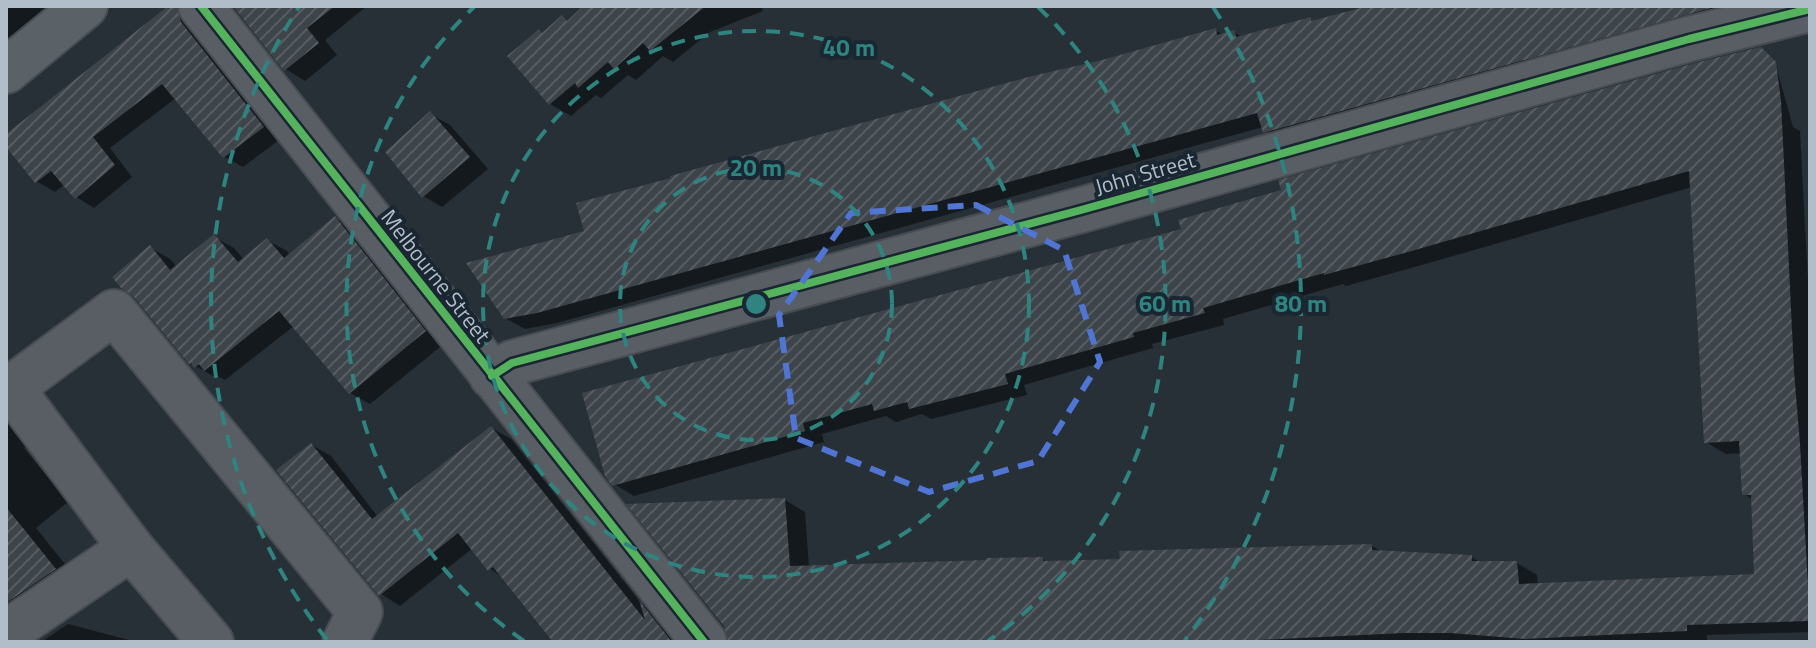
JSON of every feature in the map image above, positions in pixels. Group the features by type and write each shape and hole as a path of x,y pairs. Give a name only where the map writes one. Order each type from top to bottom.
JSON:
{"main road":[{"path":"6,71 85,6"}],"street":[{"name":"Melbourne Street","path":"201,6 704,642"},
{"name":"John Street","path":"492,376 512,363 1081,210 1689,39 1810,9"},
{"path":"211,642 131,548 8,386 114,312 360,612 345,642"},
{"path":"6,633 131,548"}],"highlighted area":[{"path":"976,205 1064,250 1100,362 1038,461 929,492 796,438 779,315 851,213"}],"building":[{"path":"168,6 177,6 181,22 264,127 223,158 162,84 93,137 115,165 75,199 51,171 35,183 6,147 6,134"},
{"path":"233,6 335,6 307,28 319,43 284,71"},
{"path":"583,6 706,6 650,51 643,43 614,69 608,62 578,88 575,83 549,105 507,56 539,29 542,33 562,15 567,21"},
{"path":"1368,6 1718,6 1263,133 1257,113 537,313 504,319 466,263 584,231 576,203 670,176 1216,28 1217,35 1234,30 1236,37"},
{"path":"1761,47 1776,62 1781,101 1810,621 1687,625 1687,631 1525,639 1404,633 1258,642 728,642 724,626 626,504 785,498 790,566 986,558 1043,557 1043,561 1120,559 1119,551 1372,544 1372,550 1472,555 1472,561 1517,561 1519,584 1754,574 1751,495 1742,495 1739,441 1704,443 1689,171 1203,308 1205,313 1133,333 1134,337 1005,374 1008,384 909,409 907,402 874,411 872,404 803,423 805,431 612,486 605,476 582,393 1181,229 1178,220 1281,190 1278,180"},
{"path":"430,111 470,157 422,198 385,152"},
{"path":"335,216 426,331 349,394 279,311 204,371 199,364 194,368 133,296 112,277 150,245 170,270 214,234 238,262 267,238 284,258"},
{"path":"491,426 645,620 639,600 672,642 553,642 493,567 488,571 458,533 379,596 276,470 311,443 372,519"},
{"path":"6,507 56,569 6,603"}],"cycle path":[{"path":"201,6 704,642"},
{"path":"492,376 512,363 1081,210 1689,39 1810,9"}]}
